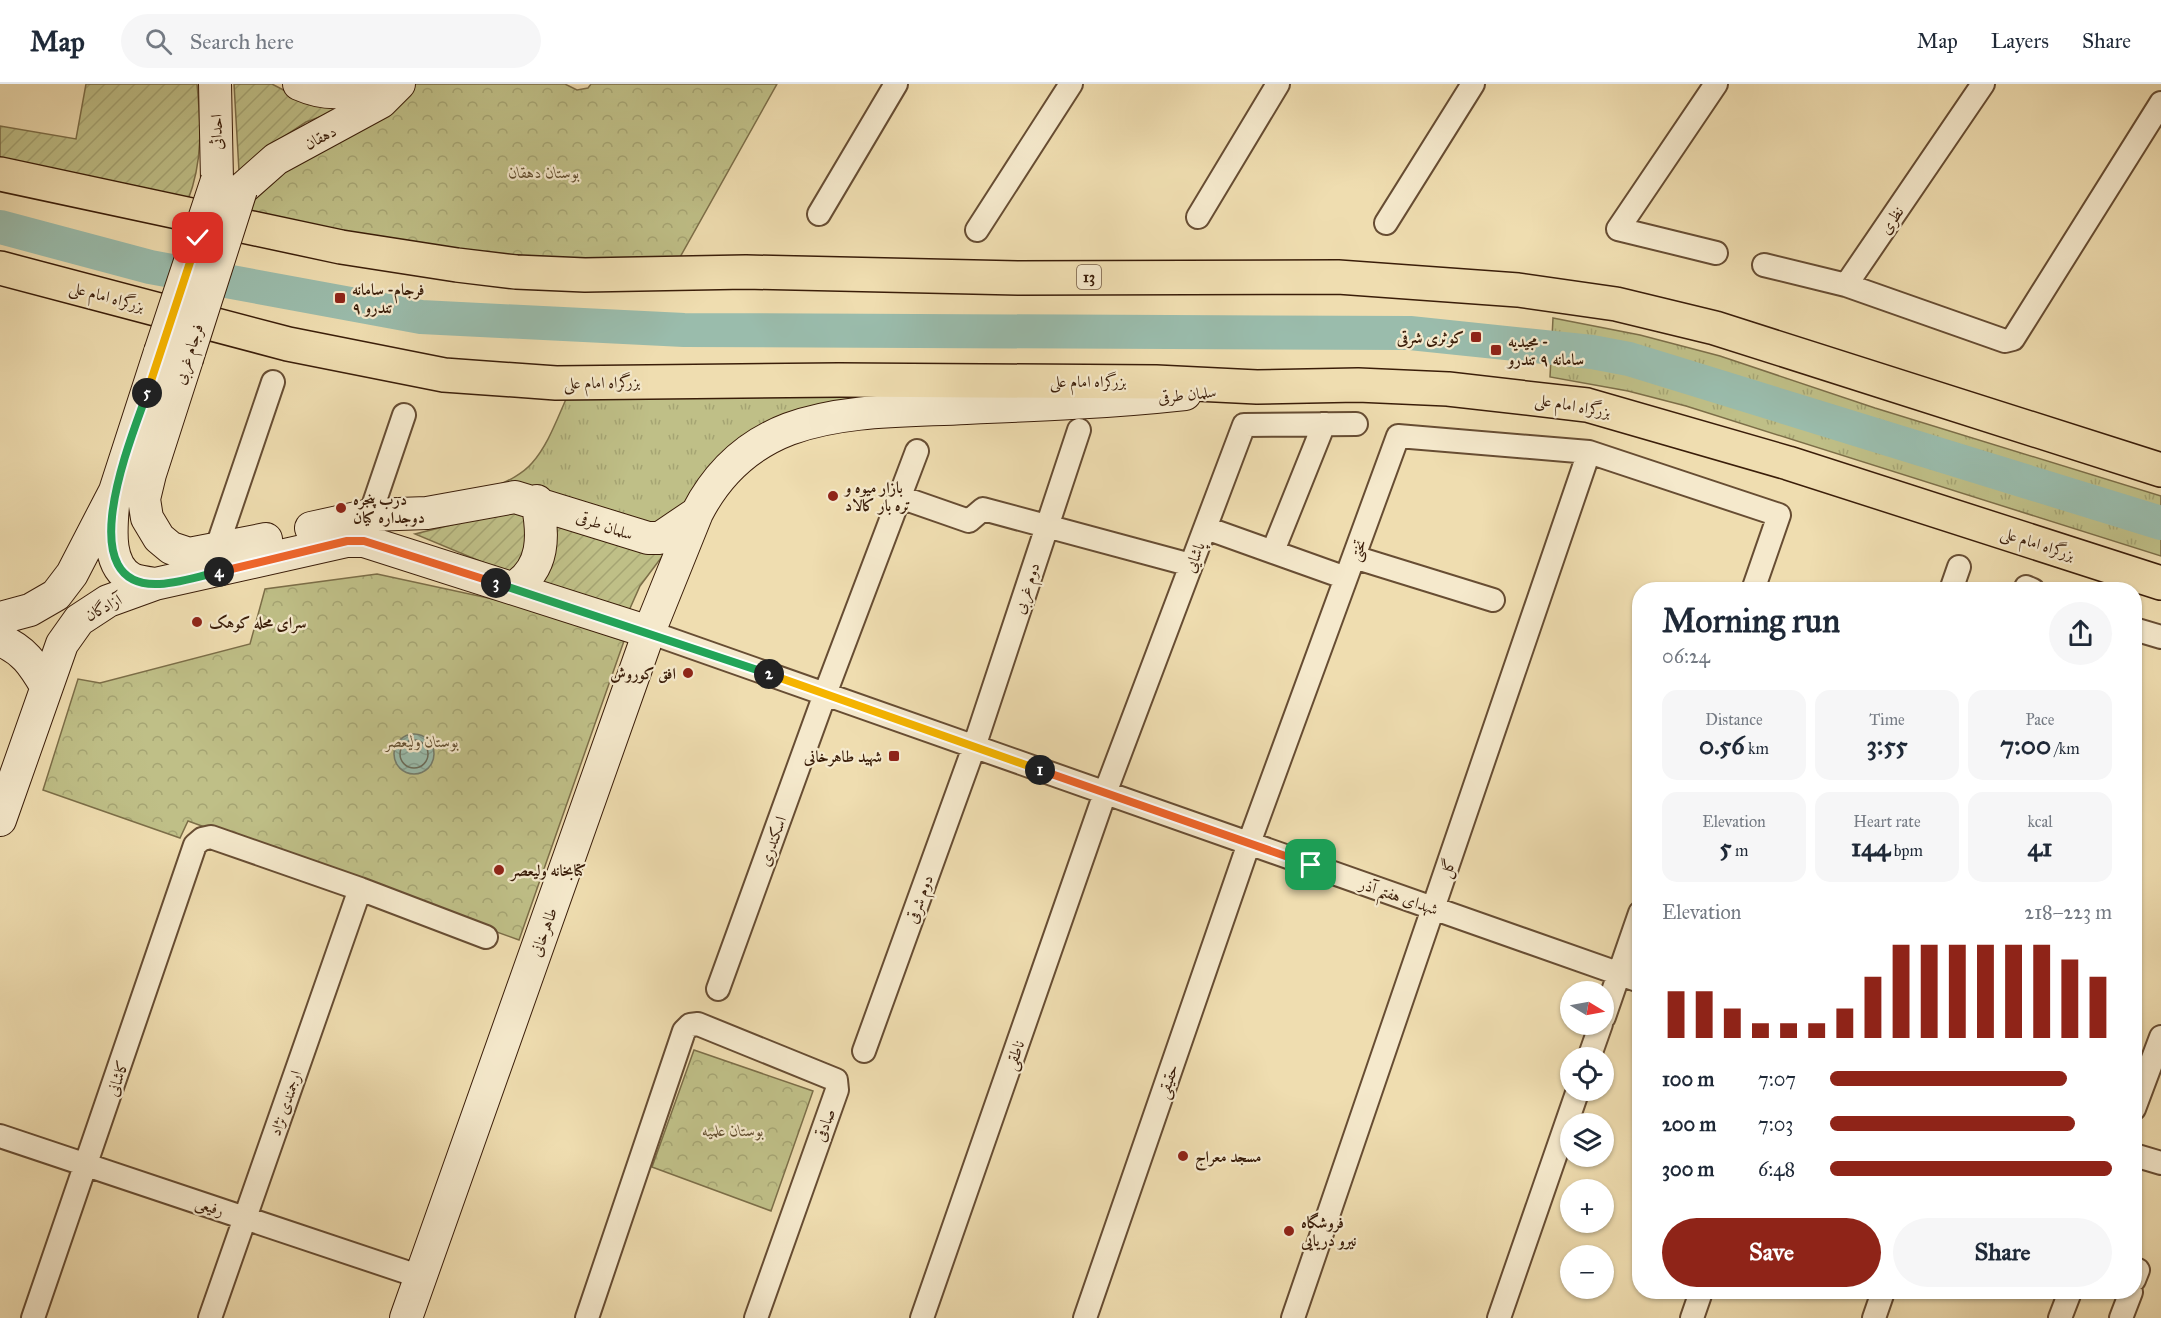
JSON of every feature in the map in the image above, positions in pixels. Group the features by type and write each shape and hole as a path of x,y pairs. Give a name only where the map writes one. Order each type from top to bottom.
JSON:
{"highway":[{"name":"13","path":"0,174 341,247 457,266 516,272 585,275 758,272 1018,278 1338,277 1529,291 1616,304 1715,328 2161,470"},
{"name":"بزرگراه امام علی","path":"0,268 288,344 444,375 556,383 839,380 1156,382 1257,387 1358,385 1448,389 1587,405 1788,463 2161,582"}],"main road":[{"name":"احداثی","path":"215,84 229,185"},
{"path":"300,84 330,93 351,92 370,84"},
{"name":"دهقان","path":"229,185 373,107 395,90 399,84"},
{"name":"فرجام غربی","path":"0,618 30,610 56,595 87,548 173,356 229,185"},
{"name":"فرجام غربی","path":"147,518 144,499 173,356"},
{"name":"سلمان طرقی","path":"147,518 159,538 171,548 189,554 370,515 427,513 515,497 537,501 629,535 660,538 697,513 706,495 734,461 750,449 789,429 831,418 911,411 1133,399 1257,387"},
{"path":"114,491 112,548 119,568 132,579 155,584"},
{"path":"513,588 527,580 540,550 542,526 537,501"},
{"name":"طاهرخانی","path":"406,1318 650,632 697,513"},
{"name":"آزادگان","path":"0,820 62,644 79,620 108,601 155,584 347,541 380,545 650,632"},
{"path":"0,640 18,648 36,668 46,687"}],"street":[{"path":"819,214 896,84"},
{"path":"977,230 1071,84"},
{"path":"1198,217 1278,84"},
{"path":"1386,223 1473,84"},
{"path":"1716,84 1618,229 1716,253"},
{"name":"نظری","path":"1846,285 1983,84"},
{"path":"1764,265 1846,285 2005,341 2013,339 2161,104"},
{"path":"216,550 273,382"},
{"path":"370,515 404,415"},
{"path":"1274,551 1324,424"},
{"name":"پاشایی","path":"1105,793 1244,425 1356,424"},
{"name":"دوم غربی","path":"974,747 1079,430"},
{"name":"تختی","path":"1249,843 1398,436 1589,452"},
{"name":"اسکندری","path":"718,989 825,694 917,451"},
{"path":"1589,452 1779,515 1756,582"},
{"name":"گل","path":"1293,1318 1589,452"},
{"path":"900,497 969,521 983,508 1191,565"},
{"path":"1206,528 1274,551 1493,600"},
{"path":"1954,582 1959,567"},
{"path":"2142,631 2161,637"},
{"name":"شهدای هفتم آذر","path":"650,632 1629,977"},
{"name":"دوم شرقی","path":"864,1051 974,747"},
{"name":"ناطقی","path":"922,1318 1105,793"},
{"name":"کاشانی","path":"33,1318 195,845 202,839 211,837 360,889"},
{"name":"حقیقی","path":"1085,1318 1249,843"},
{"path":"360,889 486,937"},
{"name":"ارجمندی نژاد","path":"210,1318 360,889"},
{"path":"1614,1001 1629,977 1632,960"},
{"name":"صادقی","path":"587,1318 684,1031 690,1025 698,1024 836,1080 837,1090 756,1318"},
{"path":"2142,1088 2161,1037"},
{"path":"1499,1318 1574,1101"},
{"name":"رفیعی","path":"0,1136 421,1277"},
{"path":"2142,1157 2161,1163"},
{"path":"1692,1318 1699,1299"},
{"path":"1874,1318 1881,1299"},
{"path":"2060,1318 2067,1299"},
{"path":"2121,1318 2128,1299"}],"green space":[{"path":"86,84 197,84 200,143 196,171 188,200 130,185 0,158 0,126 76,139"},
{"path":"234,84 272,84 295,96 364,101 306,122 259,153 239,171"},
{"name":"بوستان دهقان","path":"413,84 565,84 577,90 588,88 591,84 777,84 679,259 580,263 471,253 396,242 247,211 254,189"},
{"path":"1553,318 1640,335 1720,356 1875,408 2161,496 2161,556 1686,406 1628,391 1550,377"},
{"path":"1045,393 832,409 668,528 484,492 516,476 532,463 547,440 567,397"},
{"path":"523,507 528,526 527,542 511,574 415,534"},
{"path":"556,517 667,550 640,586 627,615 542,581"},
{"name":"بوستان ولیعصر","path":"377,574 520,605 624,641 519,940 188,821 180,838 43,790 78,679 100,683 250,644 265,589"},
{"name":"بوستان علمیه","path":"694,1050 813,1091 771,1211 652,1167"}],"water":[{"path":"414,734 428,740 434,754 428,768 414,774 400,768 394,754 400,740"}],"waterway":[{"path":"0,227 150,267 421,317 684,330 1410,333 1592,352 1629,359 2161,523"}],"place":[{"name":"فرجام- سامانه ۹ تندرو","path":"340,298"},
{"name":"کوثری شرقی","path":"1476,337"},
{"name":"مجیدیه - سامانه ۹ تندرو","path":"1496,350"},
{"name":"بازار میوه و تره بار کالاد","path":"833,496"},
{"name":"درب پنجره دوجداره کیان","path":"341,508"},
{"name":"سرای محله کوهک","path":"197,622"},
{"name":"افق کوروش","path":"688,673"},
{"name":"شهید طاهرخانی","path":"894,756"},
{"name":"کتابخانه ولیعصر","path":"499,870"},
{"name":"مسجد معراج","path":"1183,1156"},
{"name":"فروشگاه نیرو دریایی","path":"1289,1231"}],"route":[{"path":"198,238 114,491 111,521 112,548 119,568 132,579 155,584 219,572 347,541 364,541 650,632 1311,865"}]}
